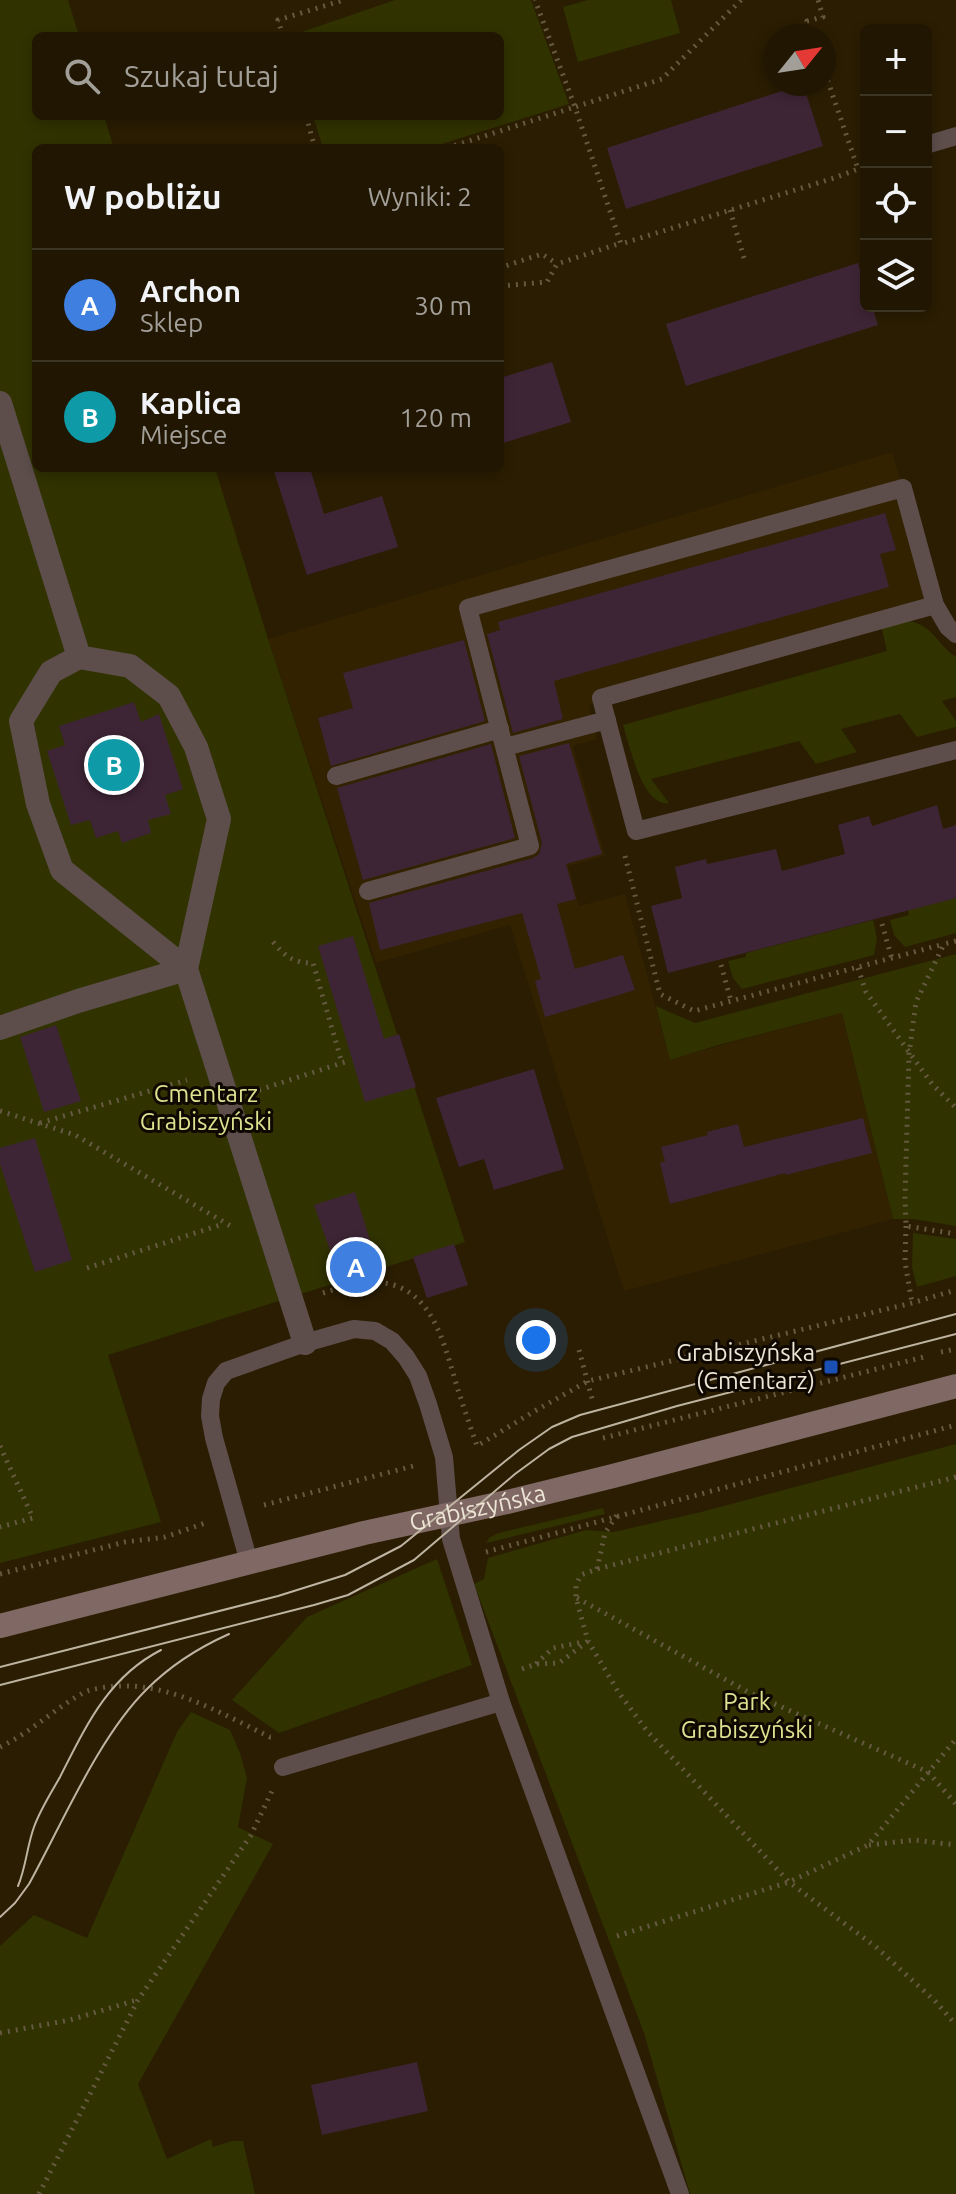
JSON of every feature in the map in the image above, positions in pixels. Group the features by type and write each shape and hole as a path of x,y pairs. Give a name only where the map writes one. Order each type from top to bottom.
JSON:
{"main road":[{"name":"Grabiszyńska","path":"0,1626 364,1533 613,1476 956,1386"}],"street":[{"path":"0,403 79,657"},
{"path":"186,969 62,870 38,804 21,721 51,672 79,657 130,666 169,696 196,747 219,819 186,969 305,1343"},
{"path":"0,1028 186,969"}],"lane":[{"path":"932,143 956,136"},
{"path":"368,891 530,846 468,608 903,488 935,605 956,634"},
{"path":"935,605 601,698 636,831 956,750"},
{"path":"336,776 502,738 607,720"},
{"path":"249,1562 214,1438 210,1416 216,1383 226,1371 354,1329 375,1331 392,1341 418,1376 428,1404 444,1457 451,1539 501,1702 680,2194"},
{"path":"283,1767 501,1702"}],"path":[{"path":"282,32 278,20 344,0"},
{"path":"535,0 621,243"},
{"path":"459,144 662,79 741,0"},
{"path":"808,24 807,21 823,17 818,0"},
{"path":"504,286 547,282 557,264 858,169 833,96"},
{"path":"307,120 314,144"},
{"path":"730,210 744,258"},
{"path":"504,267 542,254 557,264"},
{"path":"636,831 623,848 660,994 694,1011 956,941"},
{"path":"882,924 892,959"},
{"path":"227,1100 344,1063 313,963 299,963 273,942"},
{"path":"912,1303 905,1262 909,1054 916,1002 944,944"},
{"path":"721,965 731,1001"},
{"path":"858,968 866,992 909,1054 956,1108"},
{"path":"39,1124 218,1071"},
{"path":"0,1111 75,1135 274,1249"},
{"path":"87,1268 224,1223"},
{"path":"906,1226 956,1234"},
{"path":"459,1393 477,1446 588,1381 956,1290"},
{"path":"603,1438 956,1349"},
{"path":"579,1350 593,1402"},
{"path":"459,1562 617,1515 956,1425"},
{"path":"0,1446 33,1518 0,1527"},
{"path":"0,1574 125,1542 165,1537 236,1514 422,1463"},
{"path":"956,1477 597,1569 581,1575 576,1585 576,1598 588,1641 619,1693 647,1731 789,1882 876,1947 936,2002 956,2025"},
{"path":"597,1569 605,1533 617,1515"},
{"path":"576,1598 750,1693 928,1772 956,1804"},
{"path":"495,1679 536,1664 559,1663 588,1641"},
{"path":"536,1664 553,1648 588,1641"},
{"path":"0,1747 86,1691 113,1686 148,1688 190,1698 270,1737 281,1738"},
{"path":"868,1845 956,1739"},
{"path":"39,2194 138,2000 251,1835 283,1767"},
{"path":"589,1944 789,1882 868,1845 914,1840 956,1845"},
{"path":"0,2033 70,2020 138,2000"}],"shaded area":[{"path":"892,452 939,608 589,705 597,739 573,746 605,856 568,866 579,906 625,894 670,1059 842,1013 893,1219 624,1291 510,925 376,963 268,639"}],"green space":[{"name":"Cmentarz Grabiszyński","path":"0,0 68,0 78,32 32,32 32,120 105,120 113,144 32,144 32,472 216,472 465,1242 108,1355 161,1522 0,1563"},
{"path":"395,0 531,0 569,104 442,144 322,144 314,120 504,120 504,32 302,32"},
{"path":"588,0 671,0 680,33 578,62 563,7"},
{"path":"902,620 927,629 956,657 956,697 942,701 956,721 956,727 917,737 900,714 841,729 857,752 816,764 799,741 651,779 669,803 660,802 644,786 623,725 887,651 881,625"},
{"path":"956,898 956,933 905,947 894,935 890,920 909,915 908,910"},
{"path":"873,920 877,939 874,955 742,989 733,978 728,961 746,957 746,953"},
{"path":"956,954 956,1226 893,1219 842,1013 670,1060 656,1006 695,1023"},
{"path":"913,1233 956,1239 956,1276 917,1287 912,1267"},
{"name":"Park Grabiszyński","path":"956,1444 956,2194 690,2194 644,2033 474,1584 484,1579 488,1558 586,1530 614,1532 701,1512"},
{"path":"603,1508 605,1514 486,1543 499,1533"},
{"path":"437,1559 472,1665 279,1733 232,1700 307,1617"},
{"path":"191,1712 230,1730 247,1778 238,1827 273,1844 138,2084 167,2159 211,2139 213,2147 243,2141 255,2194 0,2194 0,1946 34,1915 87,1938 177,1732"}],"building":[{"path":"766,96 807,96 823,146 626,209 607,148"},
{"path":"858,263 860,312 874,312 878,325 686,386 666,324"},
{"path":"552,362 571,422 504,443 504,377"},
{"path":"274,472 311,472 324,514 382,496 398,547 307,575"},
{"path":"885,513 896,550 880,554 889,587 554,681 563,719 513,733 487,634 500,630 498,622"},
{"path":"464,640 485,721 331,766 318,718 353,708 343,673"},
{"path":"134,702 141,722 159,714 183,789 165,795 171,814 148,820 151,833 122,843 118,831 96,838 90,820 71,825 47,751 65,745 59,726"},
{"path":"569,743 602,854 566,864 576,899 557,904 575,969 623,955 635,990 545,1017 535,981 541,979 522,913 380,950 369,903 539,854 542,843 519,756"},
{"path":"491,744 515,838 363,880 337,788"},
{"path":"937,805 943,829 956,825 956,898 668,973 651,906 682,898 675,867 706,859 707,864 776,849 782,871 845,854 838,825 869,816 872,826"},
{"path":"353,936 384,1039 399,1034 416,1087 365,1102 318,946"},
{"path":"56,1025 81,1101 44,1112 20,1037"},
{"path":"534,1069 564,1169 494,1190 484,1159 459,1167 436,1098"},
{"path":"863,1118 872,1153 670,1204 660,1163 665,1161 661,1147 738,1124 744,1147"},
{"path":"35,1138 72,1260 35,1272 0,1164 0,1148"},
{"path":"355,1192 378,1266 340,1278 314,1205"},
{"path":"454,1244 468,1285 427,1298 413,1257"},
{"path":"417,2062 428,2111 322,2135 311,2085"}],"tram line":[{"path":"0,1667 278,1596 345,1575 401,1546 519,1450 552,1427 580,1415 956,1314"},
{"path":"0,1685 348,1595 414,1560 515,1474 549,1449 572,1437 677,1406 956,1334"},
{"path":"0,1917 29,1884 97,1756 130,1708 175,1665 229,1634"},
{"path":"18,1886 36,1821 89,1722 100,1704 127,1674 161,1650"}],"place":[{"name":"Kaplica","path":"114,765"},
{"name":"Archon","path":"356,1267"},
{"name":"Grabiszyńska (Cmentarz)","path":"831,1367"}]}
